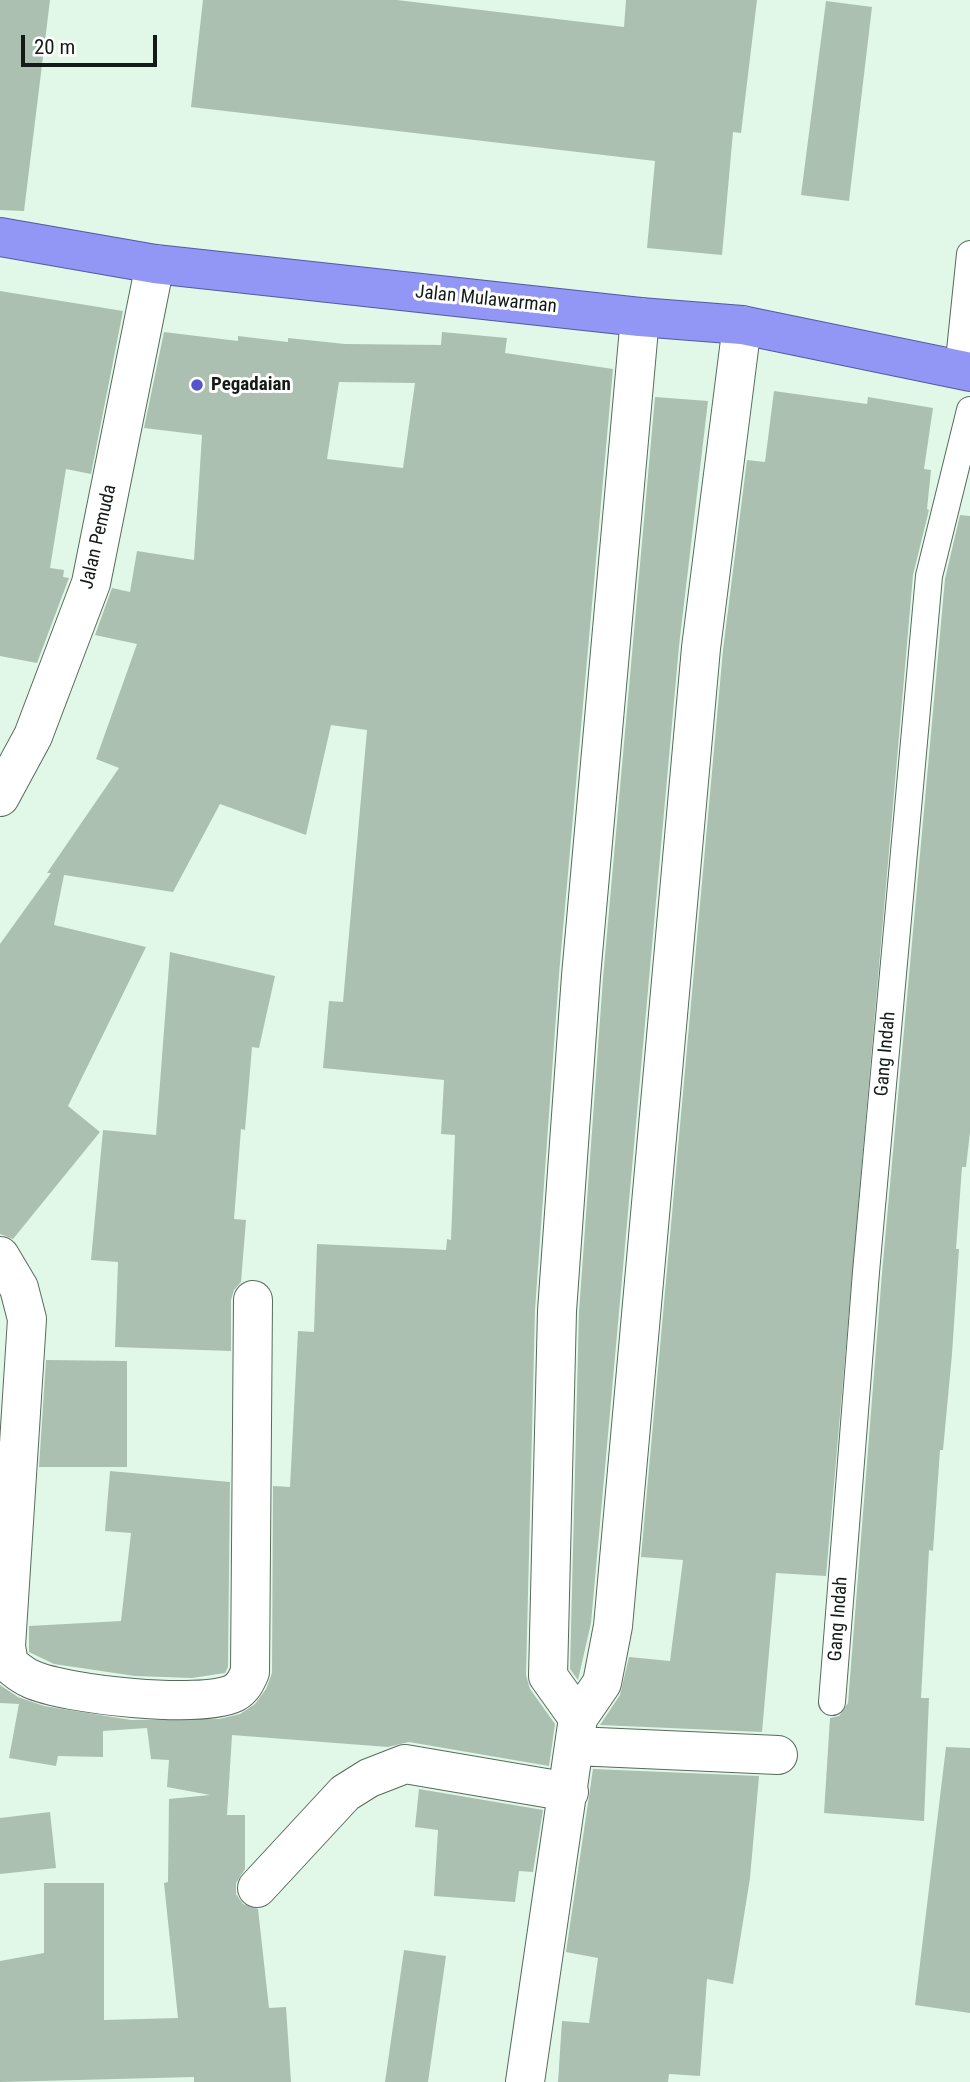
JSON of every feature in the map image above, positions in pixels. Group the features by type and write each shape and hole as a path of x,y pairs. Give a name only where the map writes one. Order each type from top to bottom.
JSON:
{"highway":[{"name":"Jalan Mulawarman","path":"0,237 155,264 640,317 742,325 964,371"}],"street":[{"name":"Jalan Pemuda","path":"0,797 33,736 91,583 155,264"},
{"path":"577,1731 548,1676 557,1311 581,976 640,317"},
{"path":"525,2082 577,1731 602,1683 613,1626 700,662 742,325"},
{"path":"0,1255 19,1288 27,1319 6,1646 9,1664 33,1681 91,1694 202,1700 234,1693 244,1685 250,1672 253,1300"},
{"path":"577,1731 778,1755"},
{"path":"257,1888 345,1793 369,1778 405,1764 569,1792"}],"lane":[{"path":"964,371 970,254"},
{"name":"Gang Indah","path":"832,1702 866,1272 929,576 970,410"}],"building":[{"path":"0,0 50,0 24,211 0,210"},
{"path":"203,0 397,0 624,27 626,0 757,0 741,133 733,132 722,255 647,248 655,161 191,107"},
{"path":"826,1 872,7 849,201 801,195"},
{"path":"0,291 123,311 91,474 66,469 50,568 64,570 63,577 69,578 37,663 0,656"},
{"path":"164,332 238,341 238,336 288,342 288,338 345,344 441,345 442,332 507,338 505,353 613,369 559,974 535,1310 526,1675 530,1689 555,1724 549,1766 409,1742 388,1747 232,1735 227,1815 245,1815 245,1869 236,1883 236,1894 243,1904 258,1909 269,2008 286,2007 291,2082 194,2082 194,2077 0,2082 0,1961 44,1953 44,1883 104,1883 104,2020 178,2018 164,1883 168,1882 169,1799 210,1795 167,1787 169,1760 151,1759 147,1728 103,1731 103,1757 58,1756 56,1766 9,1758 19,1704 0,1703 0,1685 18,1697 44,1706 131,1720 219,1719 240,1714 255,1704 266,1689 272,1673 273,1486 290,1487 298,1331 314,1332 317,1244 446,1250 447,1239 451,1240 455,1135 441,1134 444,1080 323,1068 329,1001 343,1002 367,730 331,725 306,835 220,804 173,892 64,875 54,925 146,947 68,1106 100,1132 13,1239 0,1234 0,944 51,873 47,873 119,768 96,759 137,644 95,635 112,588 130,592 137,551 194,560 202,435 144,428","holes":["339,382 415,383 403,468 327,459"]},
{"path":"774,391 867,404 868,397 933,408 924,469 931,470 929,510 913,575 826,1576 776,1573 762,1732 600,1725 620,1695 629,1657 670,1661 683,1560 641,1557 723,650 747,460 765,462"},
{"path":"655,397 708,401 679,646 591,1623 578,1680 570,1669 579,1312 603,978"},
{"path":"960,515 970,516 970,1132 966,1167 962,1167 952,1354 943,1450 940,1450 933,1551 929,1550 921,1698 929,1698 924,1821 824,1813 830,1718 839,1716 848,1703 882,1273 945,579"},
{"path":"170,952 275,976 259,1048 252,1047 245,1130 241,1129 234,1219 246,1220 241,1282 234,1290 231,1300 231,1351 115,1347 118,1262 91,1260 103,1130 156,1135"},
{"path":"46,1360 127,1361 127,1467 39,1467"},
{"path":"110,1471 230,1482 228,1667 225,1673 192,1678 135,1676 54,1664 29,1652 29,1626 121,1621 131,1533 105,1531"},
{"path":"946,1747 970,1748 970,2013 915,2005"},
{"path":"593,1769 759,1776 750,1878 733,1984 707,1979 700,2076 669,2074 668,2082 558,2082 562,2021 589,2023 598,1958 566,1952"},
{"path":"419,1789 543,1810 533,1872 519,1871 515,1902 434,1896 438,1830 415,1827"},
{"path":"50,1812 56,1868 0,1874 0,1818"},
{"path":"404,1950 446,1956 428,2082 385,2082"}],"place":[{"name":"Pegadaian","path":"197,385"}]}
